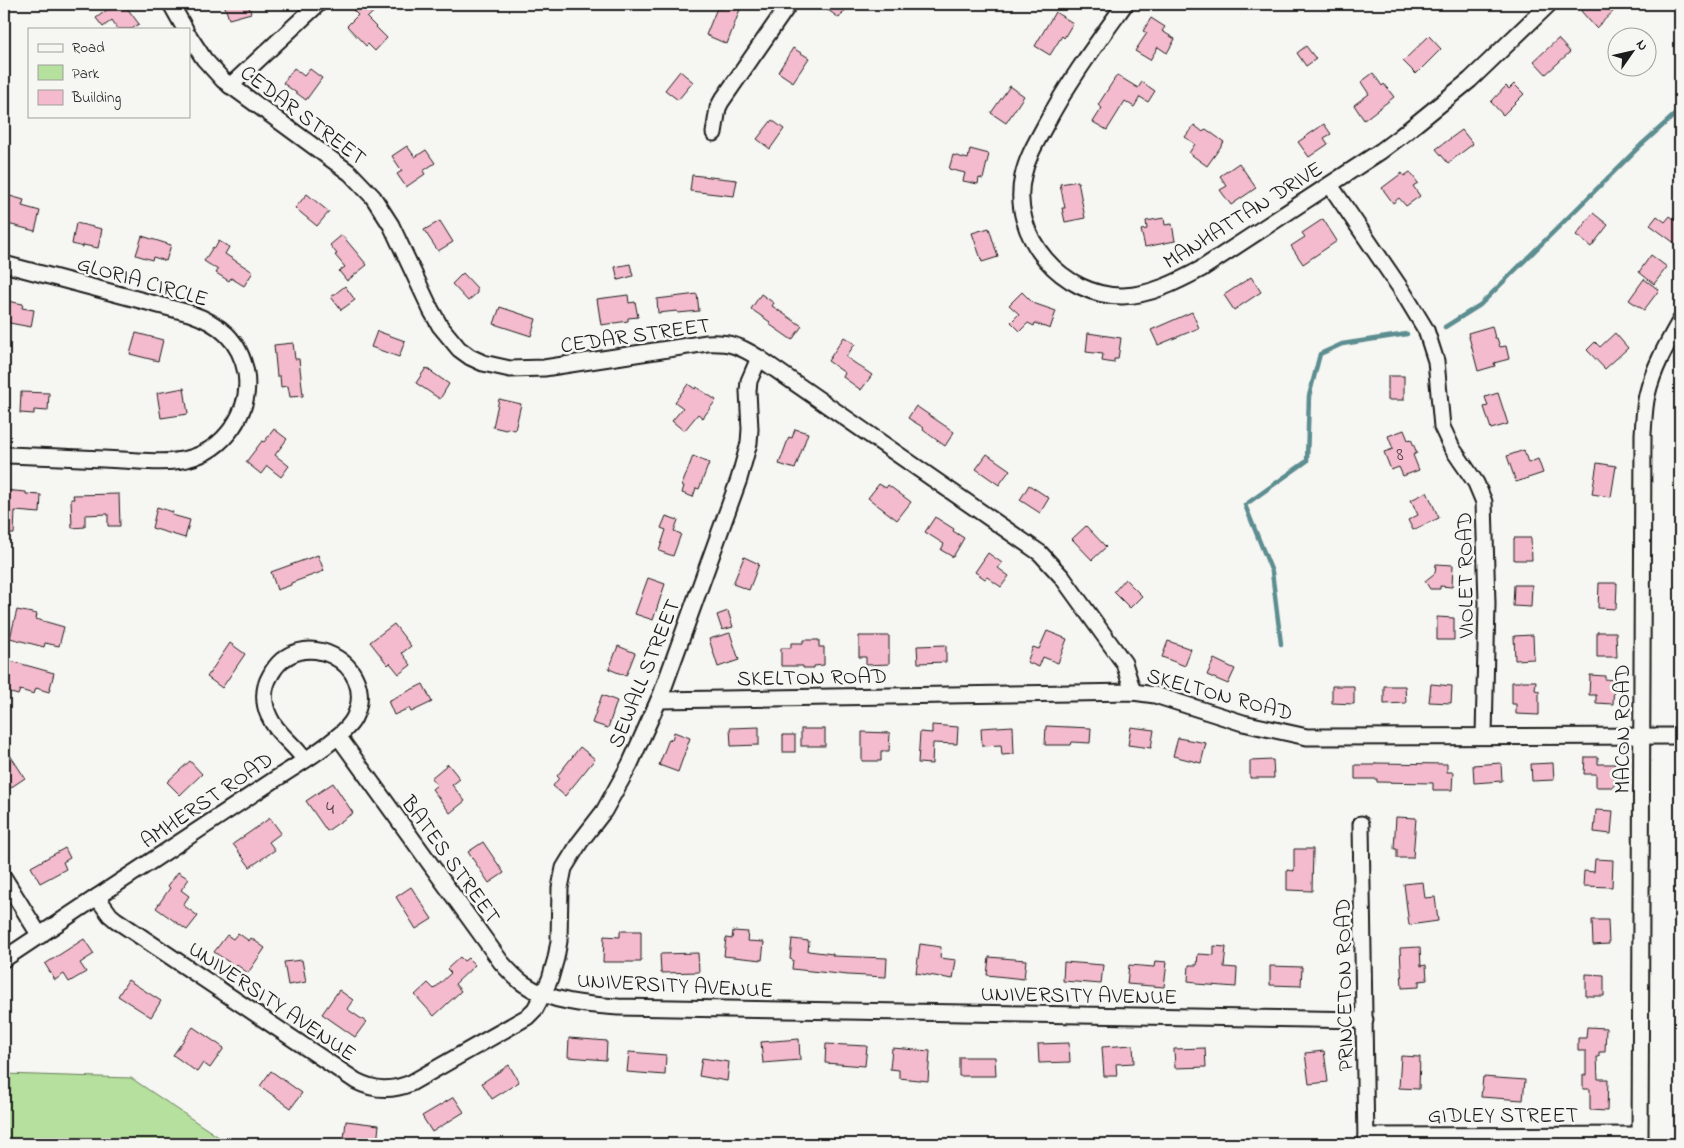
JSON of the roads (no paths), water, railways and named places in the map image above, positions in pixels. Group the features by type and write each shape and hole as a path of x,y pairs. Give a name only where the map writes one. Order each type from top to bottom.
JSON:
{"street":[{"path":"171,4 184,28"},
{"path":"230,86 318,4"},
{"path":"714,133 718,108 721,102 789,4"},
{"name":"MANHATTAN DRIVE","path":"1125,4 1060,97 1029,157 1023,177 1022,204 1028,229 1037,249 1055,270 1076,285 1100,294 1121,296 1153,291 1201,269 1381,151 1445,102 1494,58 1549,4"},
{"name":"CEDAR STREET","path":"190,38 217,75 337,163 362,184 391,225 440,326 459,349 470,357 483,364 519,370 584,363 717,343 732,344 759,358 1040,553 1062,577 1121,659 1128,671 1133,692"},
{"name":"VIOLET ROAD","path":"1330,185 1408,299 1426,330 1436,361 1442,426 1452,448 1476,483 1484,502 1487,603 1484,736"},
{"name":"GLORIA CIRCLE","path":"4,264 209,320 225,332 235,344 246,372 247,387 239,417 231,430 211,449 186,459 158,461 4,455"},
{"name":"MACON ROAD","path":"1640,1139 1643,434 1645,407 1651,379 1680,321"},
{"name":"SEWALL STREET","path":"543,994 556,958 560,888 564,868 580,842 604,811 620,784 659,699 746,459 750,429 748,381 759,358"},
{"path":"304,759 273,724 265,702 266,686 272,671 290,655 304,650 320,651 335,656 352,673 358,688 357,711 350,725 338,736"},
{"name":"SKELTON ROAD","path":"659,699 1133,692 1155,695 1243,723 1307,737 1680,736"},
{"name":"BATES STREET","path":"338,736 501,962 516,979 543,994"},
{"name":"AMHERST ROAD","path":"98,897 338,736"},
{"name":"PRINCETON ROAD","path":"1361,824 1366,1140"},
{"path":"4,878 40,936"},
{"path":"4,959 98,897"},
{"name":"UNIVERSITY AVENUE","path":"98,897 110,915 116,920 356,1081 371,1088 379,1089 396,1088 411,1083 527,1017 535,1009 543,994 583,1004 618,1007 1365,1020"},
{"name":"GIDLEY STREET","path":"1366,1140 1640,1139"}],"waterway":[{"path":"1445,327 1480,305 1641,145 1680,110"},
{"path":"1281,644 1272,572 1245,505 1307,461 1309,396 1320,354 1342,344 1407,334"}]}
